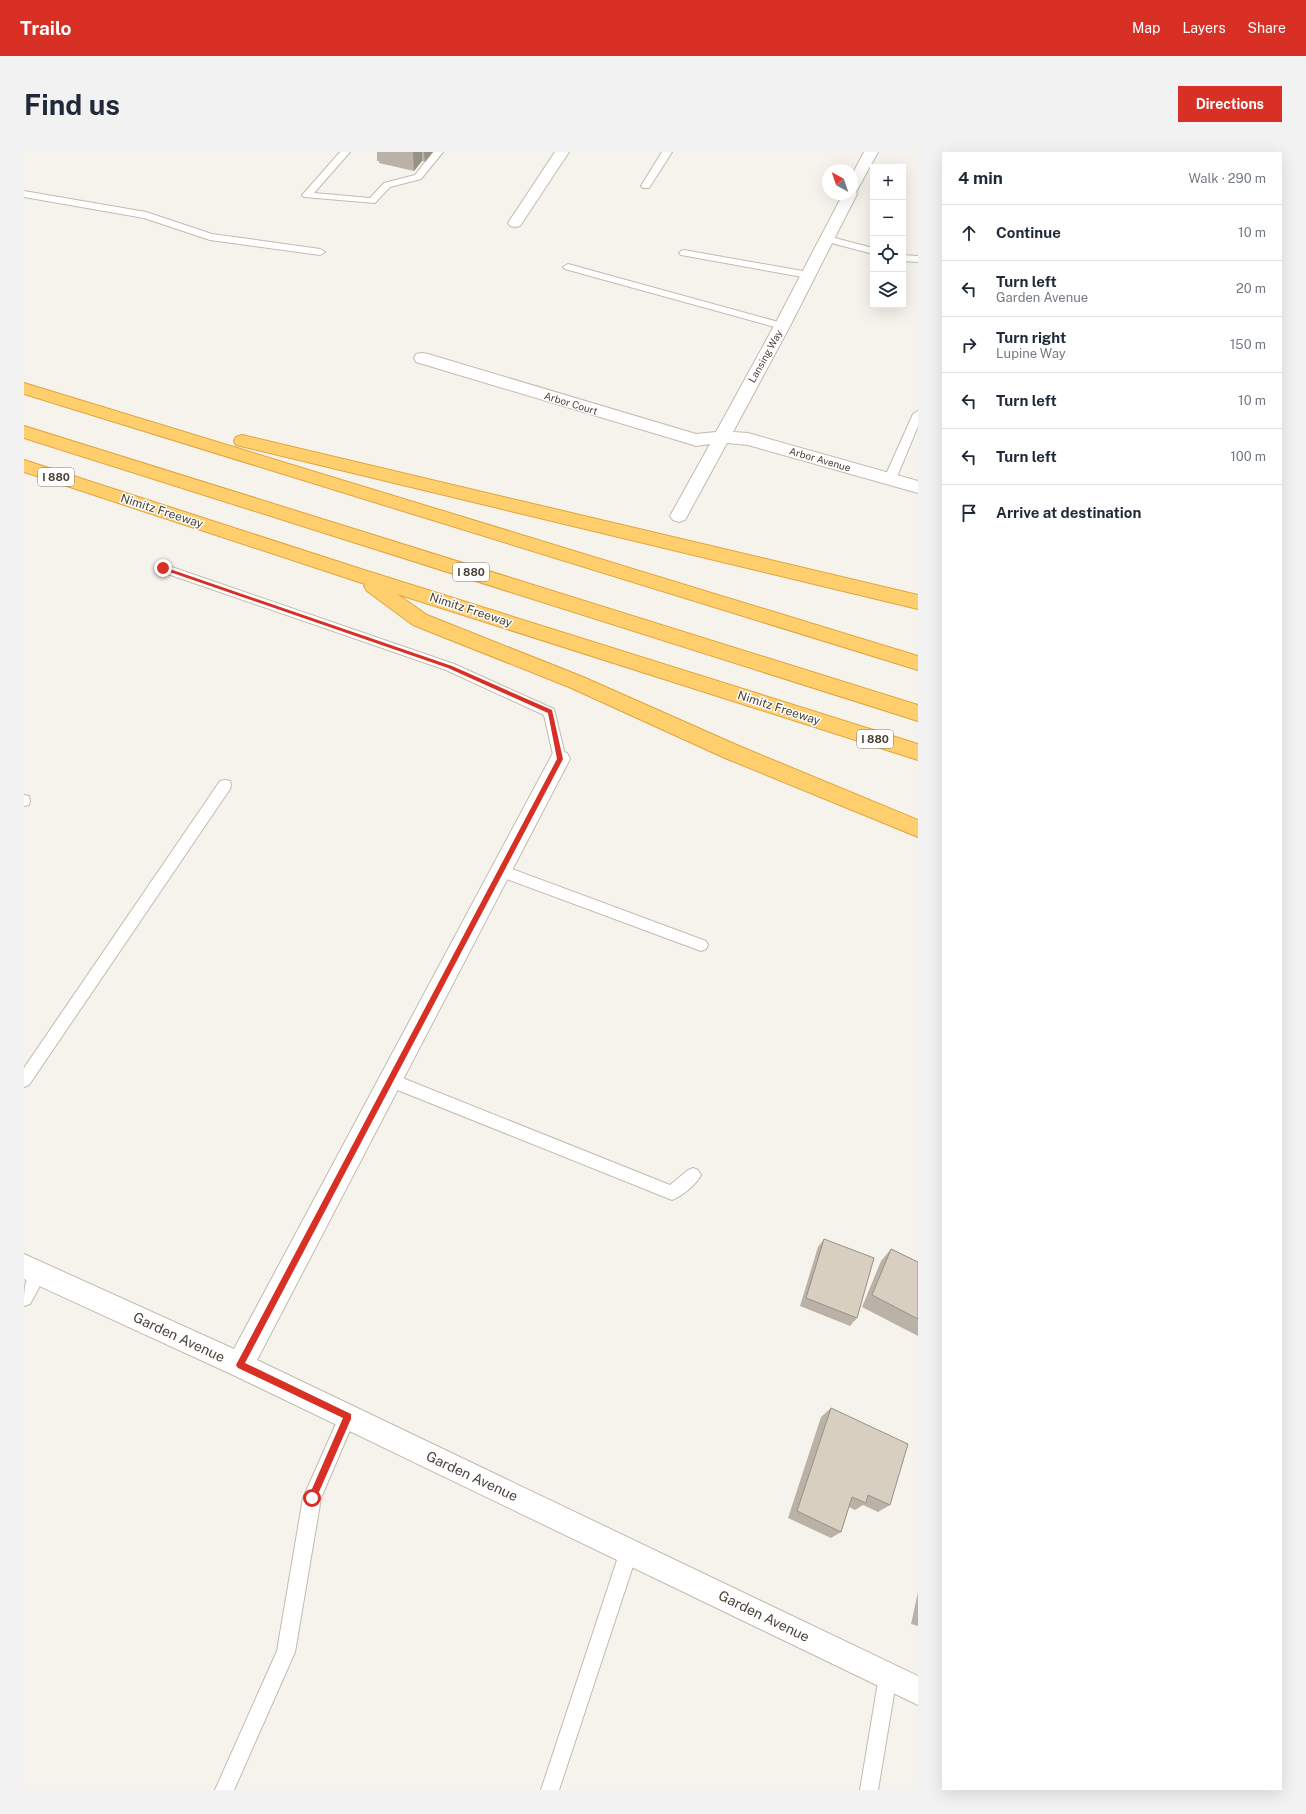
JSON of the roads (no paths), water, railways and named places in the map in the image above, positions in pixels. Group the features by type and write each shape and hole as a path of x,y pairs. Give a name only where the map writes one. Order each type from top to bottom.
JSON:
{"highway":[{"path":"31,390 918,602"},
{"path":"31,390 918,663"},
{"name":"I 880","path":"24,432 918,713"},
{"name":"Nimitz Freeway","path":"24,466 355,574 918,752"},
{"path":"355,574 420,620 576,682 732,752 918,829"}],"street":[{"path":"515,222 562,152"},
{"path":"858,177 871,152"},
{"name":"Lansing Way","path":"679,516 782,326 847,200"},
{"name":"Arbor Court","path":"422,358 696,440 721,437"},
{"name":"Arbor Avenue","path":"721,437 748,439 918,487"},
{"path":"240,1365 560,759"},
{"name":"Garden Avenue","path":"32,1269 348,1416 918,1691"}],"lane":[{"path":"345,152 307,195 372,202 387,185 418,177 438,152"},
{"path":"646,186 667,152"},
{"path":"24,194 146,215 210,237 320,252"},
{"path":"827,239 870,250"},
{"path":"684,253 724,261 753,264 808,275"},
{"path":"906,258 918,259"},
{"path":"568,267 782,326"},
{"path":"890,479 918,414"},
{"path":"163,568 450,667 550,712 560,759"},
{"path":"24,1080 225,785"},
{"path":"501,870 701,945"},
{"path":"390,1080 672,1193 692,1176"},
{"path":"24,1298 32,1269"},
{"path":"224,1790 286,1652 312,1498 348,1416"},
{"path":"550,1790 630,1551"},
{"path":"869,1790 888,1676"}]}
